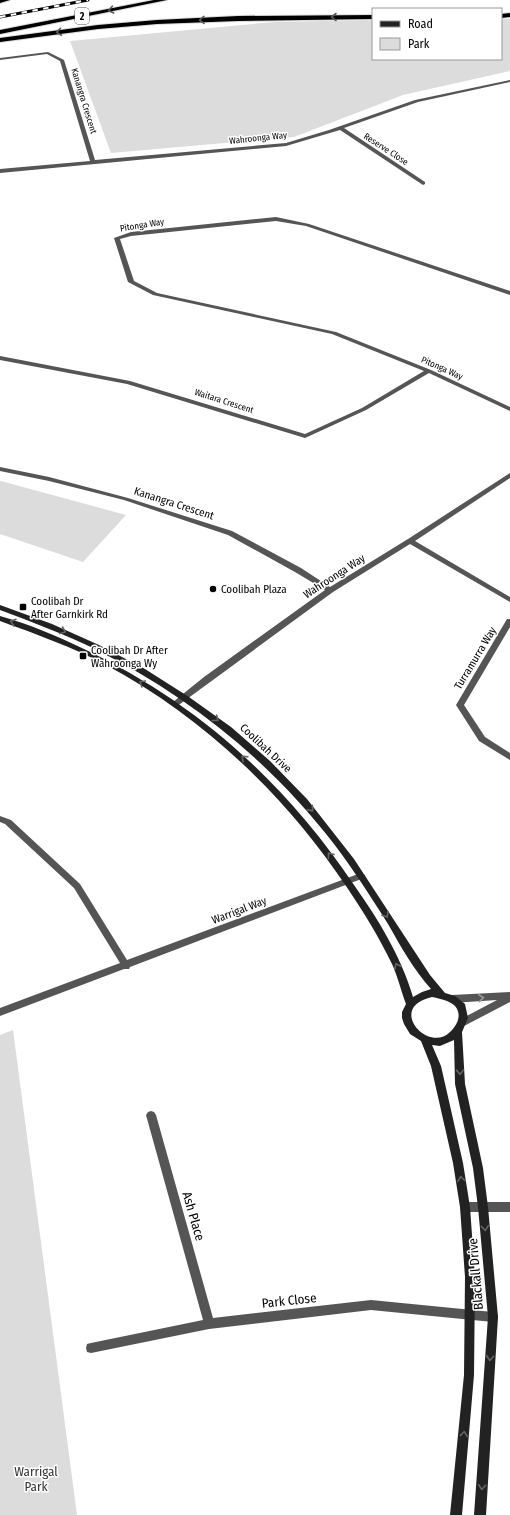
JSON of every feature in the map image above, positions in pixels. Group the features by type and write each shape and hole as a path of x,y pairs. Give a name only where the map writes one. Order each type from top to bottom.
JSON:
{"highway":[{"path":"0,1 7,0"},
{"name":"2","path":"0,32 164,0"},
{"path":"0,40 66,31 156,22 241,18 372,17"}],"main road":[{"name":"Coolibah Drive","path":"0,607 28,616 90,643 185,696 231,730 294,789 328,830 361,876 418,968 441,994"},
{"name":"Coolibah Drive","path":"0,618 28,627 100,659 176,704 226,742 276,790 330,853 390,950 403,978 410,1003"},
{"path":"423,994 441,994 452,999 463,1012 464,1022 458,1034 446,1040 431,1040 424,1038 411,1029 407,1020 406,1011 410,1003 423,994"},
{"name":"Blackall Drive","path":"458,1034 460,1084 478,1168 493,1317 480,1515"},
{"name":"Blackall Drive","path":"424,1038 436,1066 458,1163 465,1207 470,1277 470,1375 456,1515"}],"street":[{"name":"Kanangra Crescent","path":"0,59 48,53 62,60 93,162"},
{"name":"Wahroonga Way","path":"0,171 277,146 300,141 341,128 417,101 510,81"},
{"name":"Reserve Close","path":"341,128 423,183"},
{"name":"Pitonga Way","path":"510,293 307,225 276,219 131,234 117,238 131,282 154,294 334,333 429,371 510,409"},
{"name":"Waitara Crescent","path":"0,358 128,382 174,394 306,436 364,409 429,371"},
{"name":"Kanangra Crescent","path":"0,469 49,479 126,499 230,533 298,570 330,590"},
{"name":"Wahroonga Way","path":"176,704 330,590 410,541 510,475"},
{"path":"410,541 510,600"},
{"name":"Turramurra Way","path":"510,621 460,705 482,738 510,757"},
{"path":"0,819 8,822 77,886 126,966"},
{"name":"Warrigal Way","path":"0,1012 126,966 361,876"},
{"path":"452,999 510,997"},
{"path":"464,1022 510,997"},
{"name":"Ash Place","path":"151,1115 209,1324"},
{"path":"465,1207 510,1207"},
{"name":"Park Close","path":"91,1348 209,1324 371,1305 493,1317"}],"green space":[{"path":"502,19 510,19 510,71 403,95 294,137 111,153 70,41 274,22 372,20 372,60 502,60"},
{"path":"0,481 126,515 83,562 0,534"},
{"name":"Warrigal Park","path":"13,1030 77,1515 0,1515 0,1035"}],"railway":[{"path":"0,17 88,0"}],"place":[{"name":"Coolibah Plaza","path":"213,589"},
{"name":"Coolibah Dr After Garnkirk Rd","path":"23,607"},
{"name":"Coolibah Dr After Wahroonga Wy","path":"83,656"}]}
